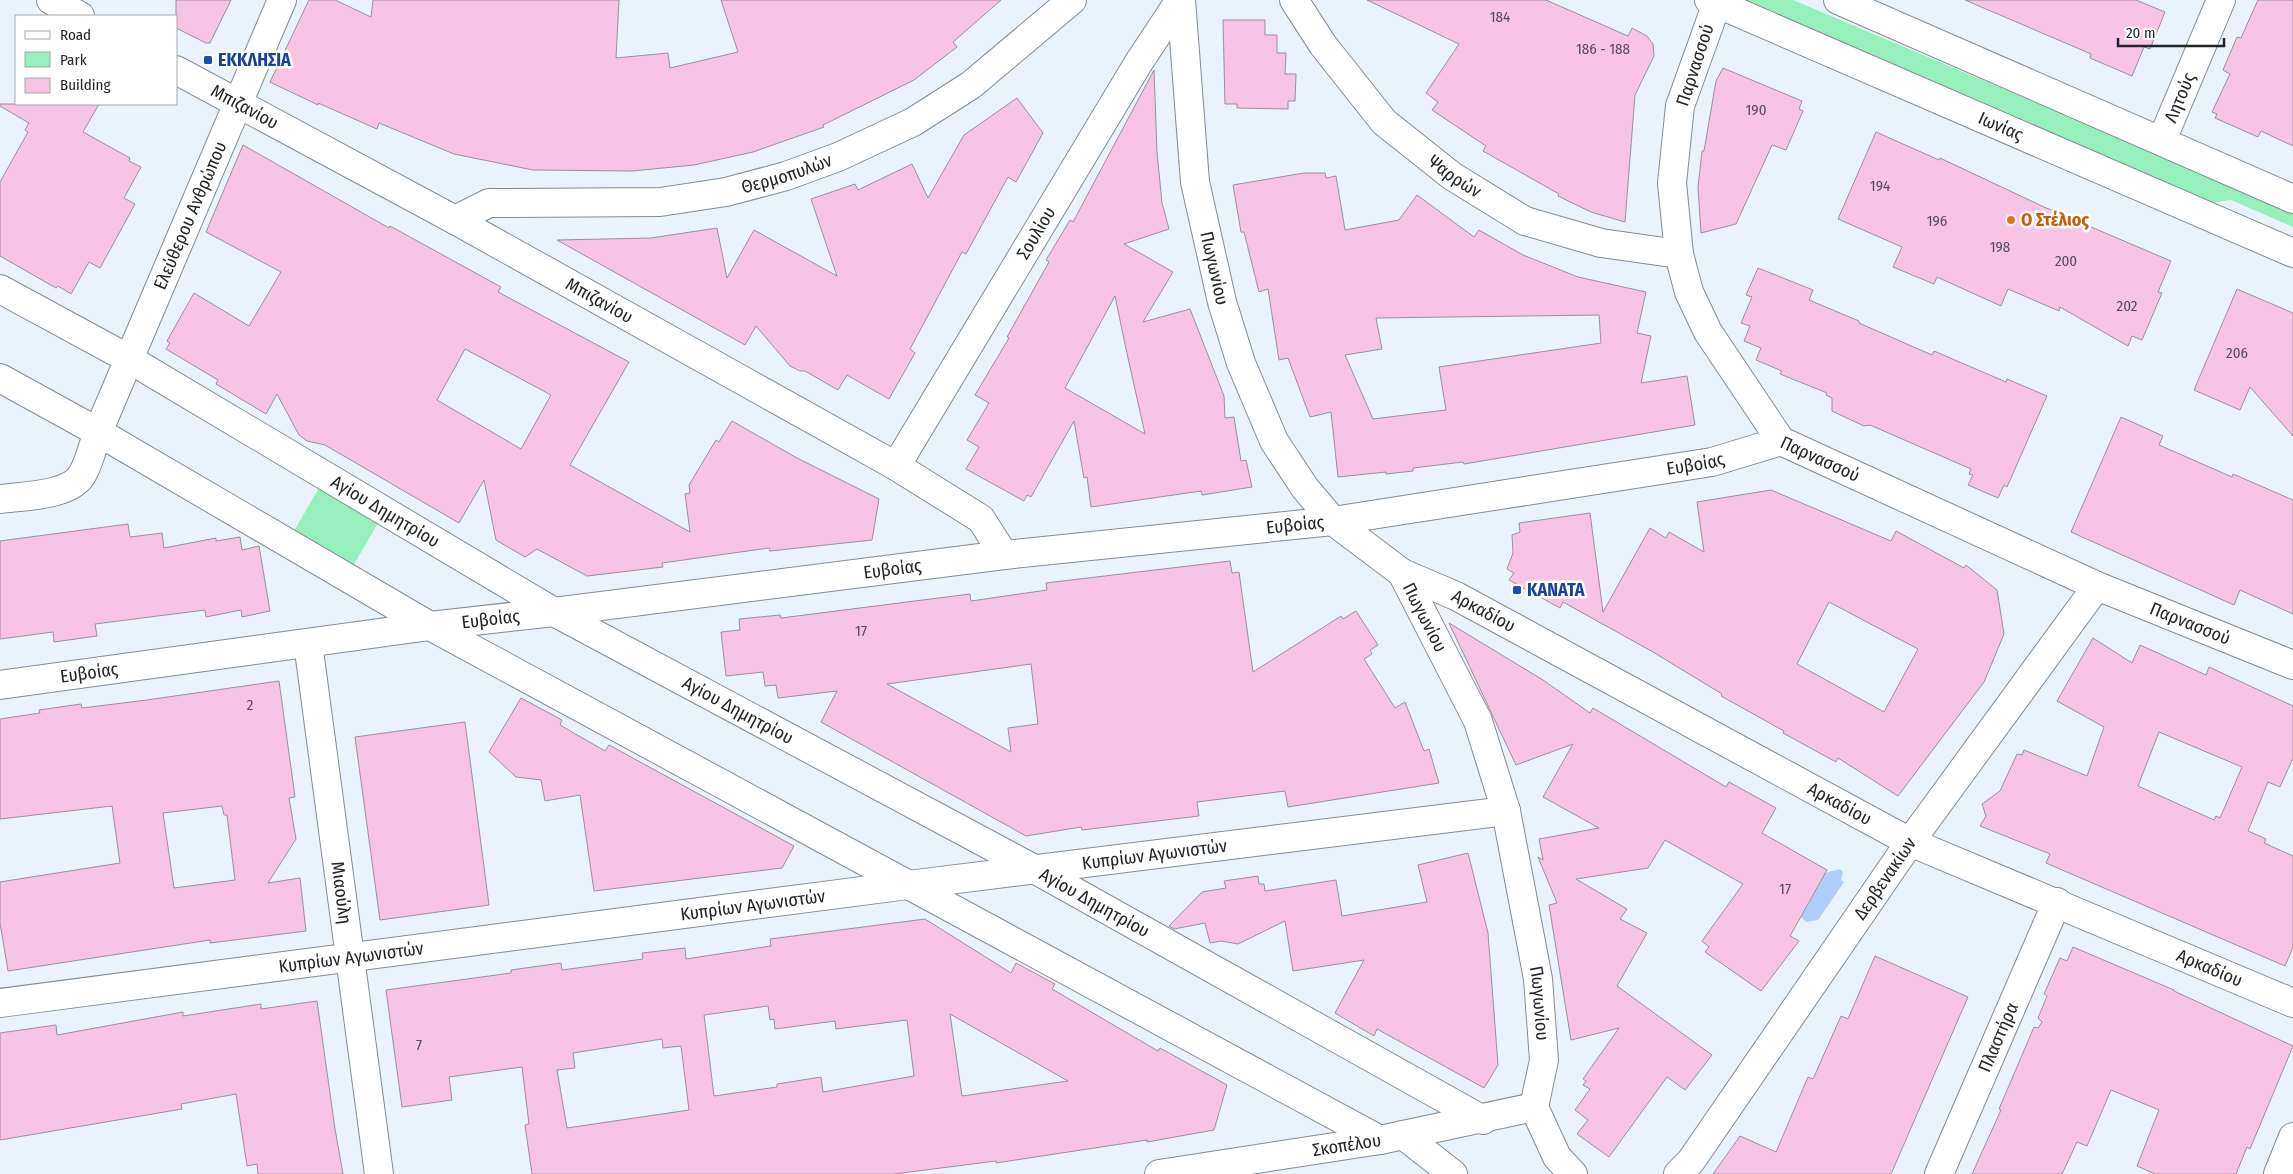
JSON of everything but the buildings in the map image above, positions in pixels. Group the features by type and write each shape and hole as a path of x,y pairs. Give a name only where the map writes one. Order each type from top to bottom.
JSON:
{"street":[{"path":"51,0 78,15"},
{"name":"Ελεύθερου Ανθρώπου","path":"0,499 68,488 83,474 98,432 282,0"},
{"name":"Θερμοπυλών","path":"455,220 489,203 660,202 726,192 786,176 838,157 913,122 971,85 1072,0"},
{"name":"Σουλίου","path":"896,466 1139,62 1180,0"},
{"name":"Πωγωνίου","path":"1180,0 1195,182 1222,302 1241,363 1274,441 1305,488 1333,521 1402,572 1478,721 1506,811 1538,979 1544,1060 1534,1108"},
{"name":"Ψαρρών","path":"1294,0 1323,45 1384,122 1452,176 1525,221 1602,243 1679,254"},
{"path":"1838,0 1873,7 2293,199"},
{"name":"Λητούς","path":"2162,140 2221,0"},
{"name":"Παρνασσού","path":"1713,2 1680,106 1672,183 1679,254 1689,292 1708,332 1781,441 2097,586 2293,664"},
{"name":"Ιωνίας","path":"1713,2 2293,253"},
{"name":"Μπιζανίου","path":"178,71 455,220 896,466 980,518 1004,555"},
{"name":"Αγίου Δημητρίου","path":"0,289 129,359 554,612 1036,870 1483,1120"},
{"path":"0,378 98,432 430,626 908,885 1392,1138 1453,1174"},
{"name":"Ευβοίας","path":"0,685 430,626 1004,555 1333,521 1712,462 1781,441"},
{"name":"Αρκαδίου","path":"1402,572 1456,596 1910,842 2057,902 2293,1003"},
{"name":"Δερβενακίων","path":"1678,1174 1692,1161 1910,842 2097,586"},
{"name":"Μιαούλη","path":"308,642 379,1174"},
{"name":"Κυπρίων Αγωνιστών","path":"0,1004 908,885 1506,811"},
{"name":"Πλαστήρα","path":"1939,1174 2057,902"},
{"path":"1534,1108 1558,1157 1573,1174"},
{"name":"Σκοπέλου","path":"1159,1174 1206,1171 1392,1138 1534,1108"},
{"path":"2278,1174 2293,1137"}],"green space":[{"path":"1745,0 1793,0 2293,211 2293,227 2231,200 2212,203"},
{"path":"319,488 378,523 349,573 290,538"}],"water":[{"path":"1840,869 1843,872 1841,880 1844,882 1818,920 1806,922 1801,917 1825,873"}],"place":[{"name":"ΕΚΚΛΗΣΙΑ","path":"208,60"},
{"name":"Ο Στέλιος","path":"2011,220"},
{"name":"ΚΑΝΑΤΑ","path":"1517,590"}]}
